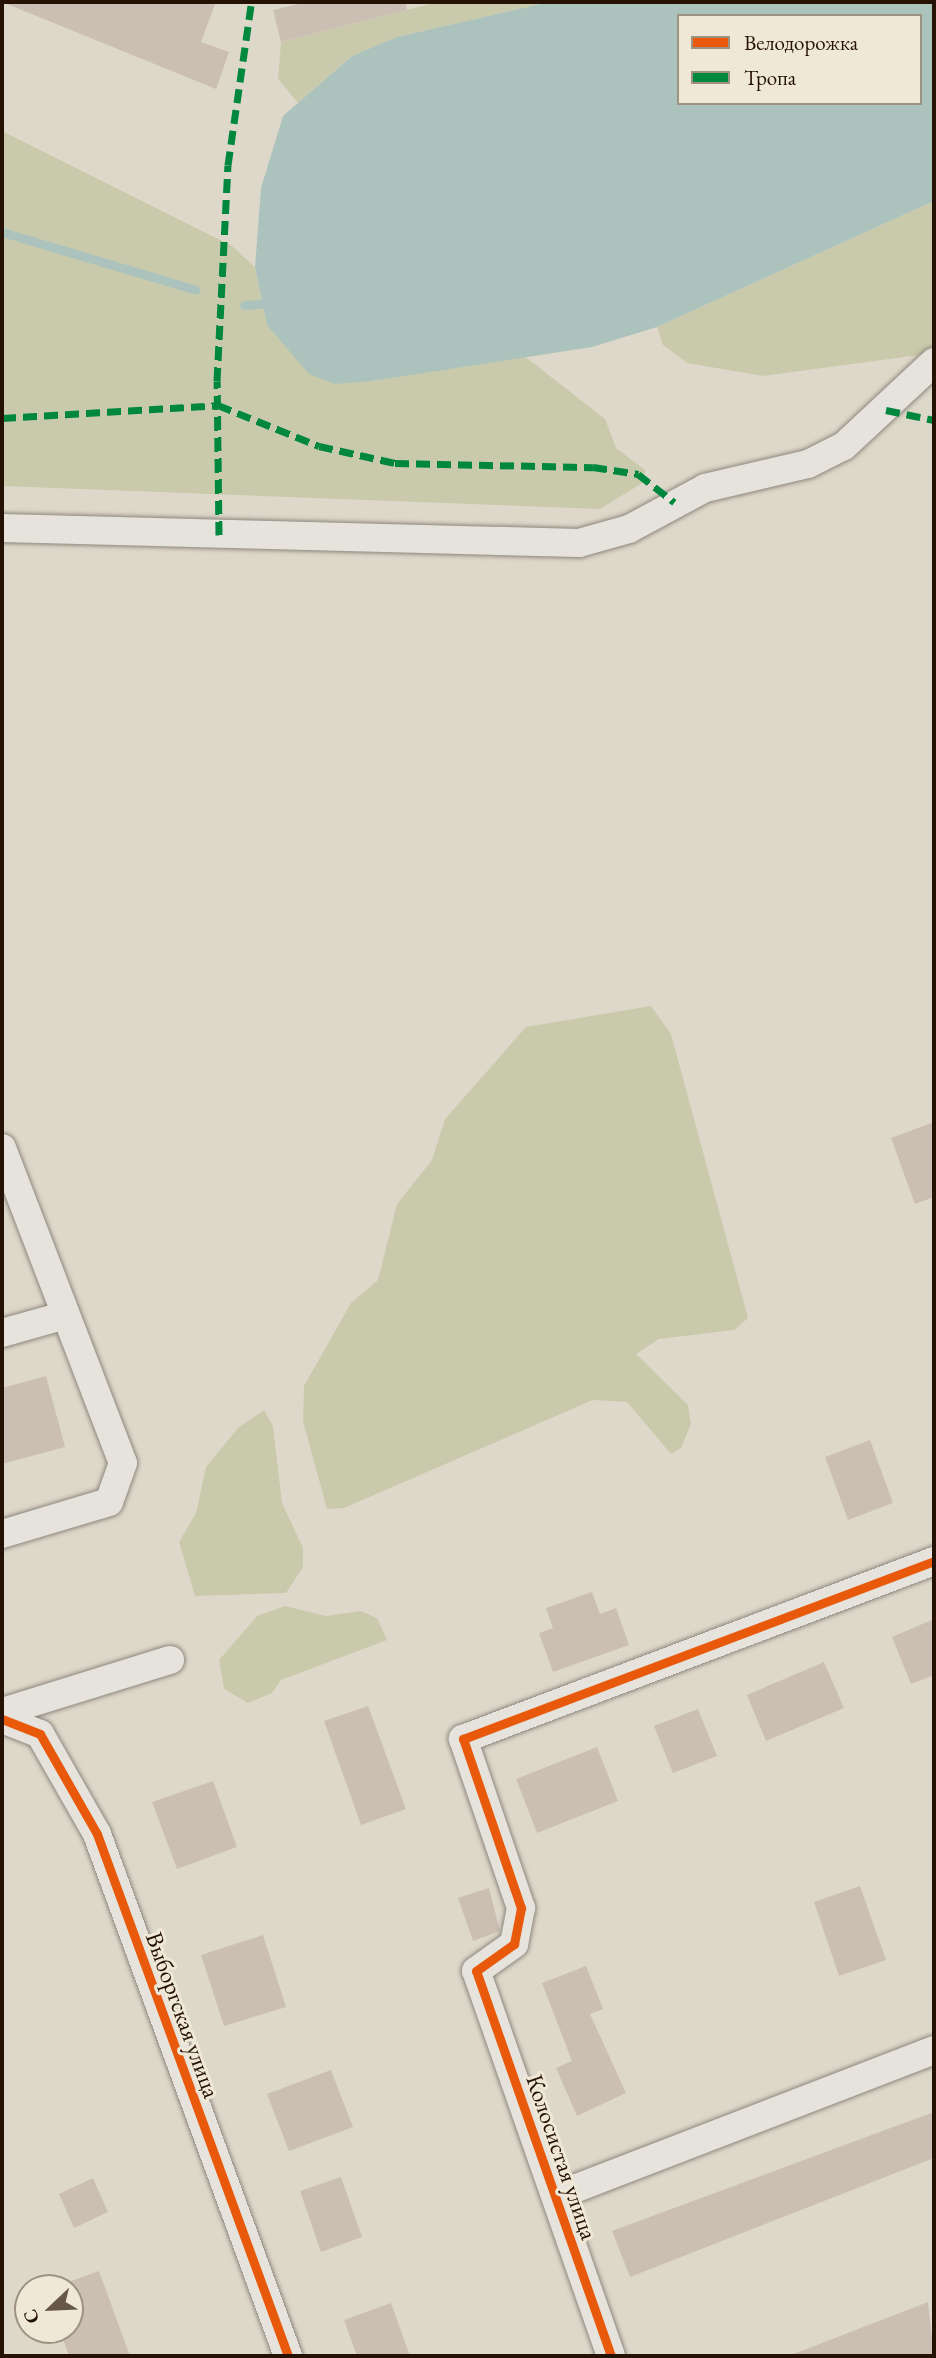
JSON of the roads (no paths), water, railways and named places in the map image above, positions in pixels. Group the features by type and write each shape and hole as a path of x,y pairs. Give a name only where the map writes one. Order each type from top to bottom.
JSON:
{"street":[{"path":"2,528 579,543 629,529 705,488 820,458 844,446 934,362"},
{"path":"2,1148 123,1464 108,1502 2,1534"},
{"path":"2,1333 66,1315"},
{"name":"Колосистая улица","path":"611,2356 476,1971 514,1944 521,1908 463,1739 934,1561"},
{"path":"2,1712 170,1660"},
{"name":"Выборгская улица","path":"2,1719 40,1734 97,1834 288,2356"},
{"path":"556,2196 934,2050"}],"water":[{"path":"549,2 934,2 934,201 657,327 592,347 372,381 335,384 309,374 267,325 255,267 261,188 283,116 352,56 397,37"}],"waterway":[{"path":"2,232 196,290"},
{"path":"244,305 274,303"}]}
